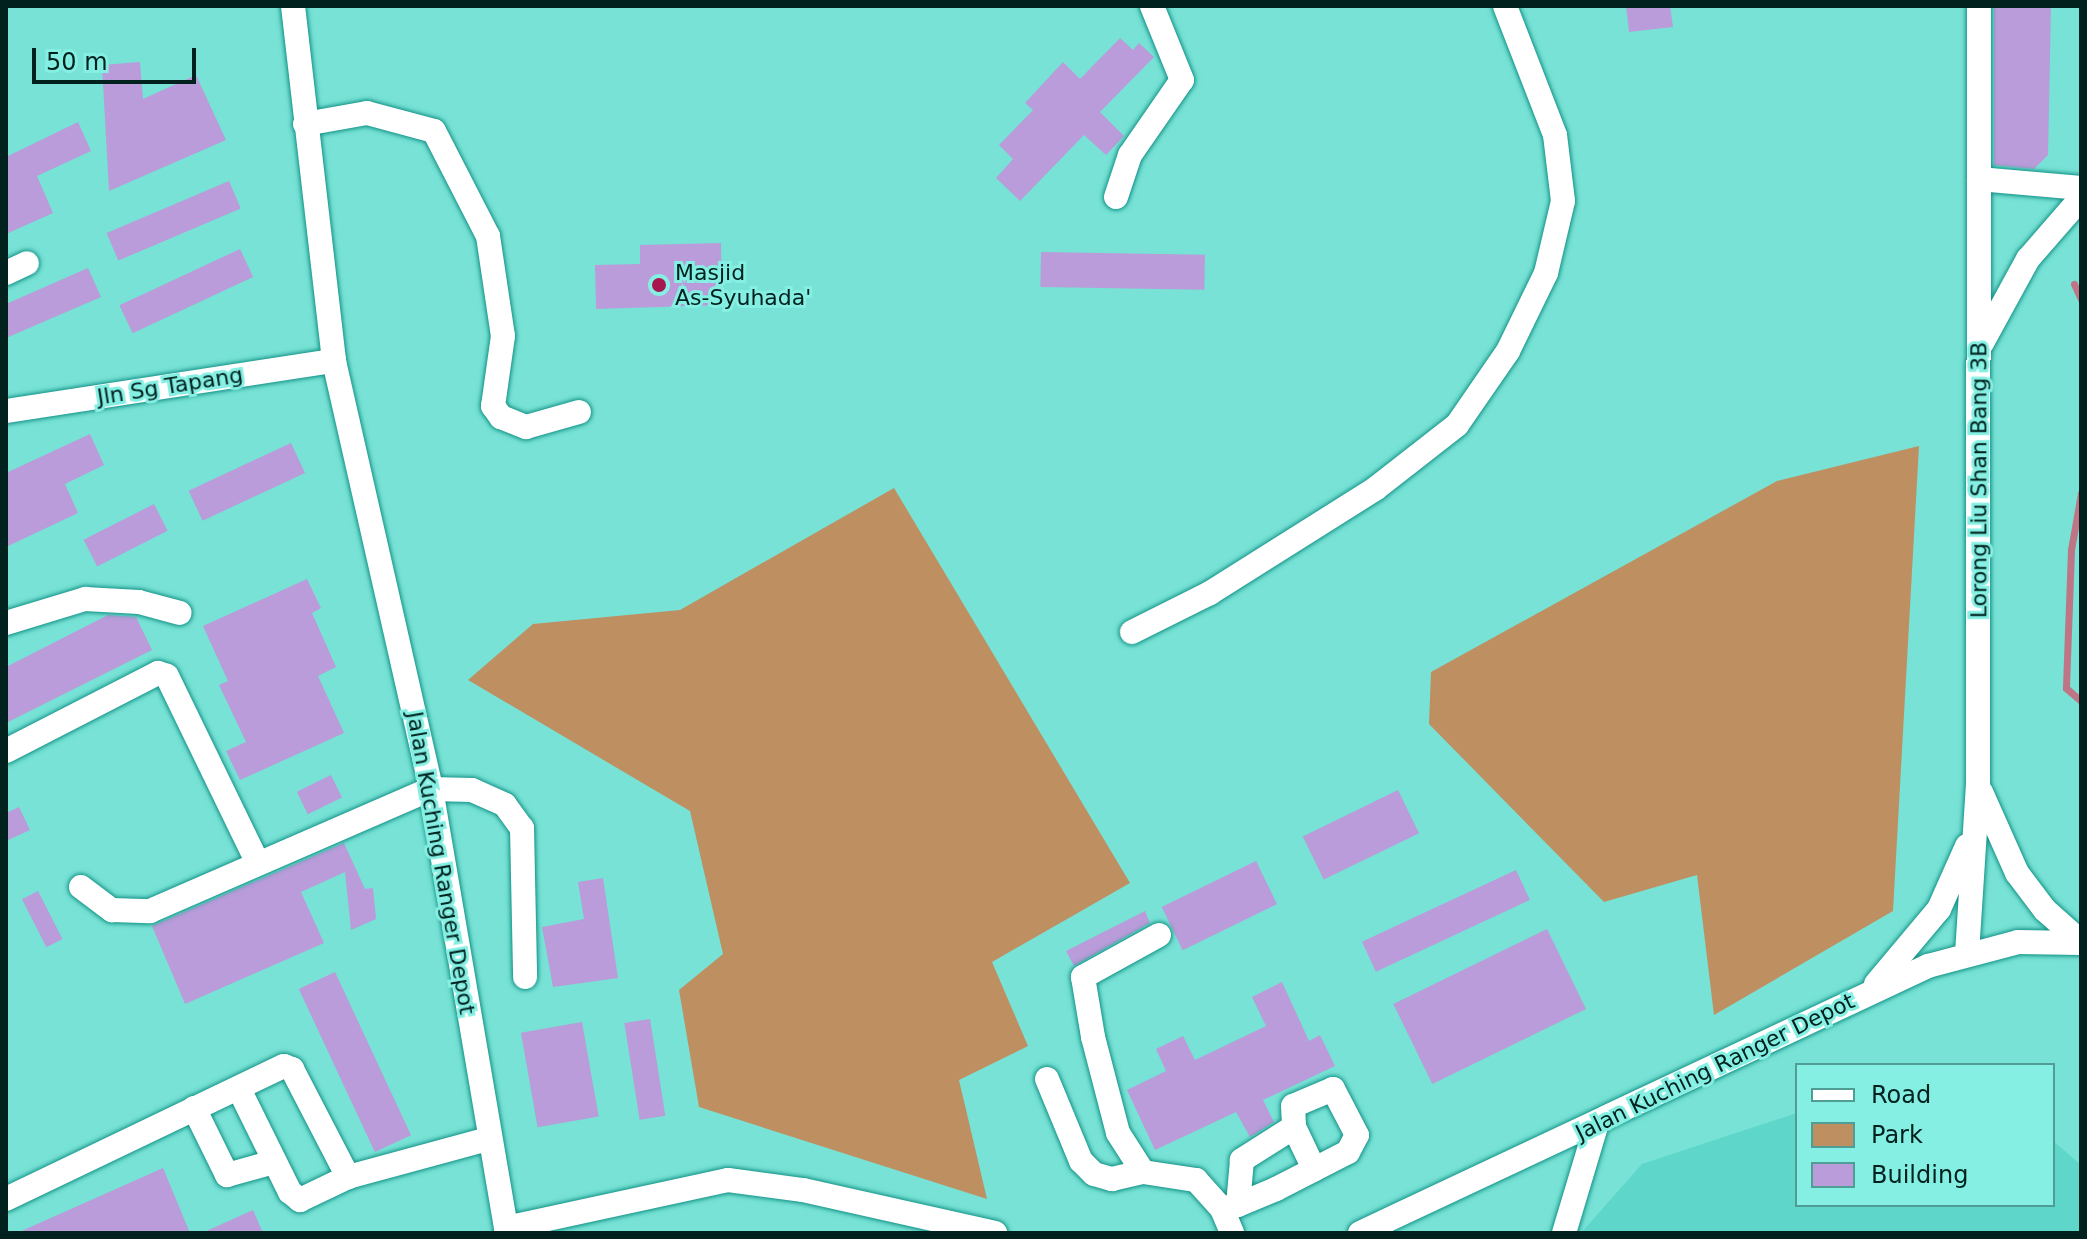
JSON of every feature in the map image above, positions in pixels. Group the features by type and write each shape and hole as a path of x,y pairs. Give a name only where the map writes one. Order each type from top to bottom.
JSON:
{"street":[{"name":"Jalan Kuching Ranger Depot","path":"293,6 334,361 431,789 488,1139 507,1231 728,1180 803,1190 995,1233"},
{"path":"1116,197 1130,155 1182,80 1152,6"},
{"path":"1132,632 1210,593 1375,489 1457,425 1508,351 1546,273 1563,201 1555,135 1505,6"},
{"name":"Lorong Liu Shan Bang 3B","path":"1967,954 1972,835 1978,782 1979,6"},
{"path":"305,124 367,113 434,131 488,236 503,336 493,406 501,417 526,427 579,412"},
{"path":"1979,179 2081,188"},
{"path":"1979,349 2028,259 2081,198"},
{"name":"Jln Sg Tapang","path":"6,411 334,361"},
{"path":"6,623 85,599 118,598 180,613"},
{"path":"6,751 158,673 167,676 258,863"},
{"path":"1978,782 2017,873 2045,910 2081,942"},
{"path":"81,887 112,910 150,911 431,789 472,790 505,805 522,828 525,977"},
{"path":"1866,995 1939,909 1972,835"},
{"path":"1143,1172 1118,1133 1083,977 1159,935"},
{"name":"Jalan Kuching Ranger Depot","path":"1360,1233 1866,995 1967,954 2018,942 2081,942"},
{"path":"6,1199 289,1066 348,1177"},
{"path":"1047,1079 1081,1161 1094,1174 1112,1179 1143,1172 1196,1180 1230,1207"},
{"path":"1230,1207 1314,1169 1355,1144 1357,1135 1340,1097 1327,1088 1293,1106 1294,1127 1314,1169"},
{"path":"239,1089 274,1162 300,1200 348,1177 488,1139"},
{"path":"194,1108 227,1175 274,1162"},
{"path":"1564,1233 1597,1123"},
{"path":"1232,1233 1230,1207 1242,1160 1294,1127"}],"shaded area":[{"path":"1795,1114 1795,1207 2055,1207 2055,1143 2081,1165 2081,1233 1581,1233 1642,1164"}],"green space":[{"path":"1919,446 1893,911 1714,1015 1697,875 1604,902 1429,724 1431,672 1777,481"},
{"path":"894,488 1130,883 992,962 1028,1046 959,1080 987,1199 699,1107 679,990 723,954 690,811 468,680 533,624 680,610"}],"building":[{"path":"1626,6 1670,6 1673,27 1629,32"},
{"path":"1994,6 2051,6 2048,155 2034,169 1994,165"},
{"path":"1120,38 1133,50 1139,43 1154,57 1100,112 1124,136 1106,155 1084,135 1020,201 996,178 1013,159 999,145 1033,110 1025,103 1063,62 1080,79"},
{"path":"140,62 143,99 196,75 226,140 109,191 102,65"},
{"path":"78,122 91,151 37,176 53,213 6,234 6,157"},
{"path":"229,181 241,209 118,261 107,233"},
{"name":"Masjid As-Syuhada'","path":"721,243 722,305 596,309 595,265 640,264 640,245"},
{"path":"240,249 253,277 133,333 119,305"},
{"path":"1041,252 1205,255 1204,290 1040,287"},
{"path":"88,268 101,297 6,338 6,304"},
{"path":"90,434 104,465 65,484 78,513 6,547 6,473"},
{"path":"291,443 305,473 203,521 189,491"},
{"path":"154,504 168,531 97,567 84,540"},
{"path":"307,579 321,608 312,613 336,667 318,676 344,733 240,780 226,751 246,742 219,685 228,681 203,626"},
{"path":"108,615 136,617 152,650 6,723 6,667"},
{"path":"331,775 342,797 308,814 297,792"},
{"path":"1398,790 1419,833 1324,880 1303,836"},
{"path":"19,807 30,830 6,841 6,813"},
{"path":"344,843 365,889 373,888 376,919 351,930 345,872 301,892 324,943 185,1004 152,926"},
{"path":"1256,861 1277,904 1183,950 1162,907"},
{"path":"1516,870 1530,900 1376,972 1362,942"},
{"path":"603,878 618,978 553,987 542,927 584,919 578,882"},
{"path":"38,891 63,939 46,947 22,899"},
{"path":"1145,911 1150,923 1074,966 1066,951"},
{"path":"1547,929 1586,1009 1432,1084 1393,1004"},
{"path":"335,972 411,1135 375,1152 299,989"},
{"path":"1282,982 1309,1041 1320,1035 1335,1066 1263,1100 1274,1122 1250,1137 1236,1112 1155,1150 1127,1090 1166,1071 1156,1049 1183,1036 1195,1060 1266,1026 1252,997"},
{"path":"650,1019 665,1116 640,1120 624,1023"},
{"path":"582,1022 599,1117 538,1127 521,1033"},
{"path":"163,1168 190,1233 17,1233"},
{"path":"253,1210 263,1233 202,1233"}],"waterway":[{"path":"2074,284 2081,299"},
{"path":"2081,493 2071,550 2066,688 2081,701"}],"place":[{"name":"Masjid As-Syuhada'","path":"659,285"}]}
